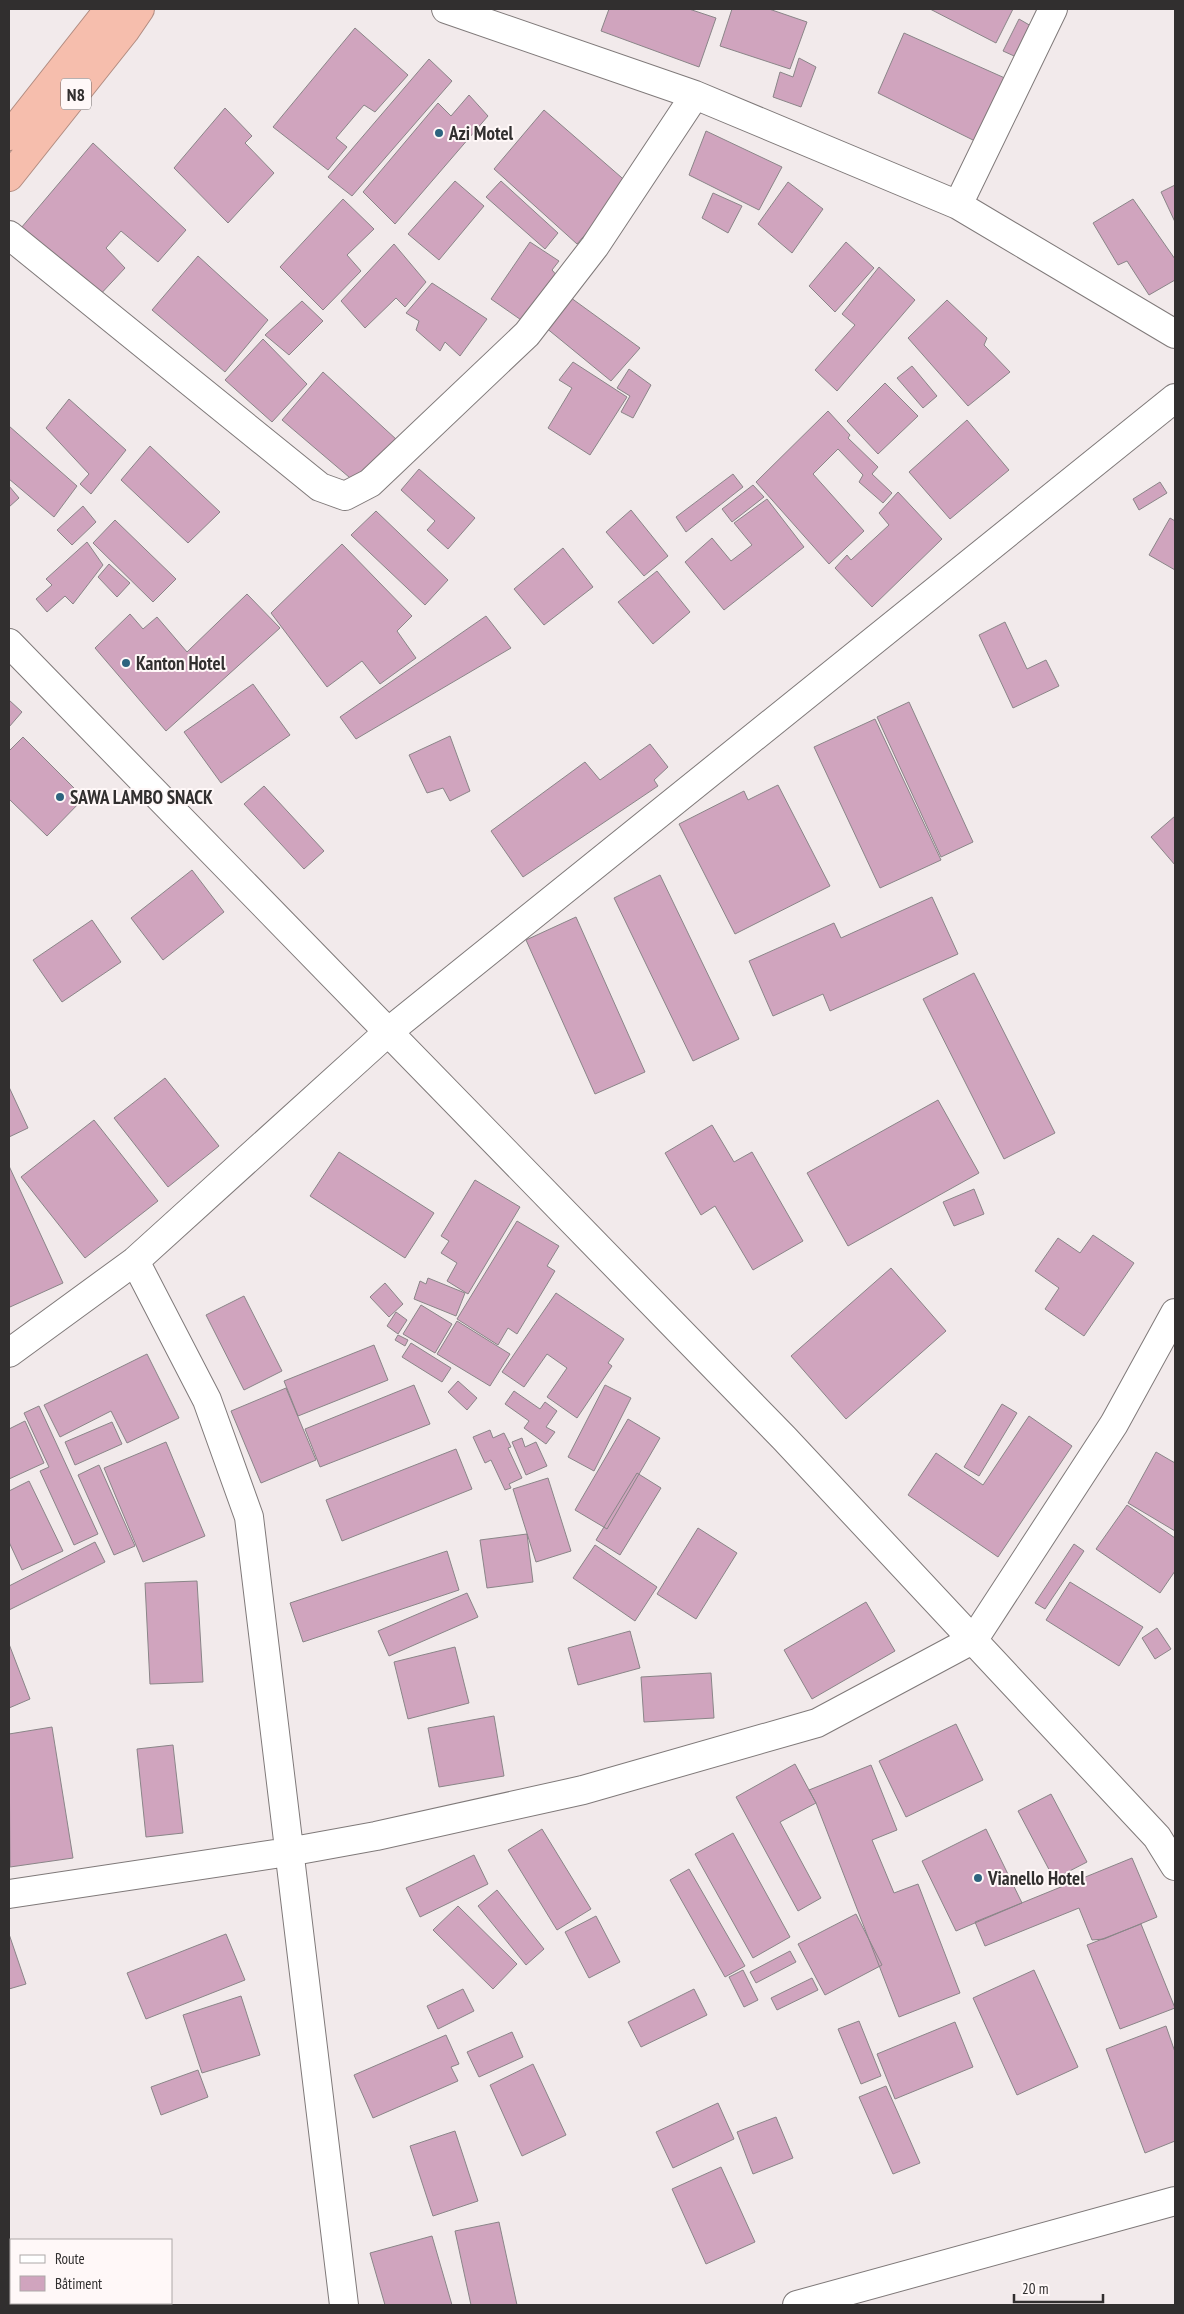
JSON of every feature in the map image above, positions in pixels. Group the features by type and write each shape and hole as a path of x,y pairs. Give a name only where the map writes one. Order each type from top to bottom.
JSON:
{"highway":[{"name":"N8","path":"9,136 109,9"},
{"name":"N8","path":"9,177 125,31 140,9"}],"street":[{"path":"446,9 695,95 958,205 1175,334"},
{"path":"958,205 1053,9"},
{"path":"9,235 320,487 345,496 370,483 527,334 595,246 695,95"},
{"path":"9,1353 135,1261 388,1032 1175,398"},
{"path":"9,643 777,1431 974,1640 1166,1830 1175,1866"},
{"path":"135,1261 206,1400 249,1518 344,2305"},
{"path":"9,1894 288,1852 376,1836 583,1790 817,1724 974,1640 1114,1424 1175,1312"},
{"path":"797,2305 1175,2201"}],"building":[{"path":"609,9 689,9 716,18 699,67 601,31"},
{"path":"732,9 769,9 807,22 790,69 720,46"},
{"path":"930,9 1013,9 996,43"},
{"path":"1019,19 1038,30 1023,60 1003,51"},
{"path":"355,28 408,75 375,112 364,105 336,138 347,147 328,170 273,127"},
{"path":"904,33 1007,79 979,143 878,93"},
{"path":"799,58 816,67 801,107 773,97 780,72 793,77"},
{"path":"429,59 452,81 352,196 328,177"},
{"path":"469,95 488,116 395,224 363,192 438,103 451,116"},
{"path":"225,108 252,136 245,143 274,173 228,223 174,168"},
{"path":"544,110 629,184 577,244 494,169"},
{"path":"706,131 782,167 759,210 689,175"},
{"path":"93,143 186,230 158,262 121,231 106,248 125,268 97,298 21,228"},
{"path":"455,181 484,206 439,260 408,234"},
{"path":"501,181 558,233 545,249 486,197"},
{"path":"788,182 823,209 792,253 758,224"},
{"path":"1175,185 1175,222 1161,192"},
{"path":"713,193 742,206 728,233 702,218"},
{"path":"343,199 374,229 347,255 361,271 323,310 280,267"},
{"path":"1133,199 1175,259 1175,280 1149,295 1127,261 1118,265 1093,223"},
{"path":"530,242 559,261 552,270 559,278 524,322 491,299"},
{"path":"846,242 874,268 835,312 809,286"},
{"path":"394,244 426,282 405,307 396,298 365,328 341,301"},
{"path":"198,256 268,320 225,372 152,310"},
{"path":"879,267 915,300 837,391 815,370 855,325 842,314"},
{"path":"432,283 487,319 460,356 445,342 440,351 416,330 419,321 406,313"},
{"path":"567,295 640,348 611,381 545,327"},
{"path":"947,300 987,338 984,345 1010,372 968,406 908,338"},
{"path":"302,301 323,321 289,355 265,335"},
{"path":"263,339 307,384 272,422 225,380"},
{"path":"573,362 627,397 590,455 548,428 572,388 559,380"},
{"path":"912,366 937,396 923,408 897,378"},
{"path":"629,369 651,385 633,418 621,412 630,396 617,388"},
{"path":"323,372 397,440 356,483 282,420"},
{"path":"885,383 918,416 878,454 847,421"},
{"path":"69,399 126,450 91,494 80,484 89,474 46,428"},
{"path":"828,411 850,435 848,438 878,467 872,474 892,493 883,503 859,482 863,475 838,449 813,474 864,531 829,564 756,482"},
{"path":"967,420 1009,470 950,519 909,472"},
{"path":"9,426 77,486 54,517 9,479"},
{"path":"150,446 220,512 188,543 121,480"},
{"path":"419,469 475,518 448,549 427,530 435,521 401,490"},
{"path":"733,474 743,487 686,532 676,517"},
{"path":"1160,482 1167,493 1139,510 1133,499"},
{"path":"753,485 764,497 732,522 722,509"},
{"path":"9,486 19,498 9,507"},
{"path":"898,492 942,539 872,607 835,568 847,555 851,560 889,525 879,513"},
{"path":"767,499 804,547 724,610 685,562 712,538 731,561 752,545 734,523"},
{"path":"83,506 96,522 72,545 57,530"},
{"path":"631,510 668,556 644,576 606,532"},
{"path":"376,511 448,580 425,605 351,535"},
{"path":"1170,518 1175,521 1175,570 1149,555"},
{"path":"115,520 176,579 153,602 93,543"},
{"path":"87,542 103,565 73,604 65,596 47,612 36,599 52,585 46,579"},
{"path":"342,544 412,616 397,631 416,658 380,684 362,661 327,687 271,613"},
{"path":"563,548 593,587 544,625 514,589"},
{"path":"109,564 130,583 117,597 98,577"},
{"path":"657,571 690,612 653,644 618,602"},
{"path":"247,594 280,628 166,731 95,648 130,614 143,629 157,617 187,652"},
{"path":"486,616 511,648 356,739 340,717"},
{"path":"1005,622 1027,669 1046,660 1059,686 1013,708 979,635"},
{"path":"253,684 290,735 221,783 184,732"},
{"path":"9,700 22,712 9,727"},
{"path":"909,702 973,842 941,857 877,717"},
{"path":"875,719 941,860 880,888 814,747"},
{"path":"450,736 470,791 450,801 443,788 427,793 409,755"},
{"path":"23,737 84,798 47,836 9,799 9,751"},
{"path":"650,744 668,767 654,780 658,786 523,877 491,831 585,762 600,780"},
{"path":"778,785 830,886 735,934 679,824 744,791 748,800"},
{"path":"264,786 324,851 304,869 244,804"},
{"path":"1175,816 1175,865 1151,837"},
{"path":"192,870 224,912 163,960 131,918"},
{"path":"660,875 739,1039 693,1061 614,898"},
{"path":"932,897 958,954 830,1011 823,994 773,1016 749,961 834,923 841,938"},
{"path":"576,917 645,1072 595,1094 526,940"},
{"path":"92,920 121,962 62,1002 33,960"},
{"path":"974,973 1055,1133 1004,1159 923,999"},
{"path":"165,1078 219,1146 168,1187 114,1118"},
{"path":"9,1087 28,1128 9,1137"},
{"path":"938,1100 979,1173 848,1246 807,1173"},
{"path":"94,1120 158,1201 85,1258 21,1177"},
{"path":"712,1125 734,1162 752,1152 803,1241 753,1270 715,1206 701,1215 665,1153"},
{"path":"339,1152 434,1213 405,1258 310,1196"},
{"path":"9,1166 63,1283 10,1307 9,1304"},
{"path":"475,1180 520,1207 468,1294 447,1281 457,1263 441,1253 449,1241 441,1236"},
{"path":"974,1189 984,1214 954,1226 943,1202"},
{"path":"517,1221 559,1246 547,1266 555,1271 517,1334 508,1328 498,1345 457,1319"},
{"path":"1093,1235 1134,1263 1084,1336 1045,1309 1059,1288 1035,1271 1058,1238 1080,1253"},
{"path":"891,1268 946,1331 846,1419 791,1356"},
{"path":"428,1278 465,1293 456,1316 414,1299 420,1281 426,1284"},
{"path":"385,1283 403,1304 389,1317 370,1297"},
{"path":"556,1293 624,1339 608,1363 612,1366 577,1418 547,1397 567,1368 547,1354 524,1387 502,1372"},
{"path":"244,1296 282,1371 244,1390 206,1315"},
{"path":"421,1305 452,1324 435,1353 403,1334"},
{"path":"396,1312 407,1320 398,1334 387,1326"},
{"path":"457,1321 510,1354 490,1386 437,1354"},
{"path":"398,1335 408,1340 405,1346 395,1340"},
{"path":"411,1343 451,1368 442,1382 402,1357"},
{"path":"374,1345 388,1380 298,1416 284,1381"},
{"path":"147,1354 179,1418 127,1443 111,1411 60,1437 44,1405"},
{"path":"458,1381 477,1398 467,1410 448,1392"},
{"path":"414,1385 430,1424 320,1467 305,1429"},
{"path":"605,1385 631,1398 594,1471 568,1457"},
{"path":"286,1388 316,1460 261,1483 231,1411"},
{"path":"514,1391 540,1409 545,1402 557,1411 546,1427 555,1432 546,1444 524,1428 529,1421 505,1404"},
{"path":"1002,1404 1017,1413 979,1476 964,1467"},
{"path":"39,1406 98,1534 74,1545 40,1471 49,1467 24,1413"},
{"path":"1029,1416 1072,1446 998,1557 908,1495 936,1453 983,1485"},
{"path":"628,1419 660,1438 607,1529 575,1510"},
{"path":"25,1421 44,1463 9,1479 9,1429"},
{"path":"112,1422 122,1444 75,1465 65,1442"},
{"path":"490,1430 493,1438 504,1433 511,1447 508,1448 522,1478 509,1484 511,1488 505,1490 491,1460 485,1463 473,1437"},
{"path":"522,1438 525,1447 536,1442 547,1466 526,1475 512,1442"},
{"path":"166,1442 205,1536 143,1562 104,1468"},
{"path":"456,1449 472,1489 342,1541 326,1500"},
{"path":"1156,1452 1175,1463 1175,1531 1128,1503"},
{"path":"99,1465 135,1546 114,1555 78,1475"},
{"path":"637,1473 661,1488 620,1555 596,1540"},
{"path":"548,1478 571,1551 536,1562 513,1489"},
{"path":"29,1481 63,1551 22,1570 9,1542 9,1491"},
{"path":"1127,1505 1175,1538 1175,1571 1160,1593 1096,1549"},
{"path":"698,1528 737,1553 696,1619 657,1594"},
{"path":"527,1534 533,1582 487,1588 480,1540"},
{"path":"95,1542 105,1562 9,1610 9,1586"},
{"path":"1074,1544 1084,1551 1045,1609 1035,1603"},
{"path":"595,1545 657,1587 635,1621 573,1578"},
{"path":"447,1551 459,1590 303,1642 290,1603"},
{"path":"197,1581 203,1682 150,1684 145,1583"},
{"path":"1070,1582 1143,1627 1119,1666 1046,1620"},
{"path":"467,1593 478,1617 389,1656 378,1631"},
{"path":"866,1602 895,1651 812,1699 784,1650"},
{"path":"1157,1628 1171,1649 1155,1659 1142,1638"},
{"path":"630,1631 640,1668 578,1685 568,1648"},
{"path":"9,1644 30,1699 9,1708"},
{"path":"455,1647 469,1703 408,1719 394,1662"},
{"path":"711,1673 714,1718 644,1722 641,1677"},
{"path":"494,1716 504,1776 439,1787 428,1728"},
{"path":"956,1724 983,1780 906,1817 879,1761"},
{"path":"52,1727 73,1858 10,1867 9,1734"},
{"path":"173,1745 183,1833 146,1837 137,1749"},
{"path":"795,1764 816,1803 780,1822 821,1898 798,1911 736,1797"},
{"path":"871,1765 897,1830 872,1840 894,1893 918,1884 960,1993 899,2017 816,1803 809,1790"},
{"path":"1051,1794 1087,1862 1054,1879 1018,1811"},
{"path":"542,1829 591,1909 557,1930 508,1850"},
{"path":"986,1829 1022,1903 956,1931 922,1861"},
{"path":"733,1833 790,1937 753,1958 695,1854"},
{"path":"474,1855 488,1884 420,1917 406,1888"},
{"path":"1132,1858 1157,1917 1104,1939 1092,1940 1079,1908 985,1946 975,1922"},
{"path":"689,1869 745,1966 725,1977 670,1880"},
{"path":"497,1890 544,1949 526,1965 478,1906"},
{"path":"458,1906 517,1964 493,1989 433,1930"},
{"path":"856,1914 882,1965 825,1995 798,1944"},
{"path":"596,1916 620,1962 589,1978 565,1932"},
{"path":"1141,1924 1175,2008 1120,2029 1087,1945"},
{"path":"9,1934 26,1984 9,1989"},
{"path":"226,1934 245,1980 146,2019 127,1973"},
{"path":"790,1951 796,1962 756,1983 750,1972"},
{"path":"743,1970 758,2000 744,2007 729,1977"},
{"path":"1034,1970 1078,2067 1017,2095 973,1998"},
{"path":"812,1978 818,1990 777,2010 771,1998"},
{"path":"463,1989 474,2011 438,2029 427,2006"},
{"path":"694,1989 707,2015 641,2047 628,2022"},
{"path":"241,1996 260,2055 202,2073 183,2015"},
{"path":"859,2021 881,2076 861,2084 838,2029"},
{"path":"955,2022 973,2067 895,2099 877,2054"},
{"path":"1166,2026 1175,2052 1175,2141 1145,2153 1106,2049"},
{"path":"512,2032 523,2057 479,2077 467,2052"},
{"path":"446,2035 459,2064 451,2067 458,2081 373,2118 354,2075"},
{"path":"533,2064 566,2135 522,2156 490,2085"},
{"path":"198,2070 208,2097 161,2115 151,2087"},
{"path":"886,2086 920,2163 893,2174 859,2097"},
{"path":"718,2103 734,2139 673,2168 656,2132"},
{"path":"776,2117 793,2158 753,2174 737,2132"},
{"path":"455,2131 478,2201 433,2216 410,2146"},
{"path":"721,2167 755,2242 706,2264 672,2189"},
{"path":"499,2222 517,2305 471,2305 455,2231"},
{"path":"432,2236 452,2305 385,2305 370,2253"}],"place":[{"name":"Azi Motel","path":"439,133"},
{"name":"Kanton Hotel","path":"126,663"},
{"name":"SAWA LAMBO SNACK","path":"60,797"},
{"name":"Vianello Hotel","path":"978,1878"}]}
